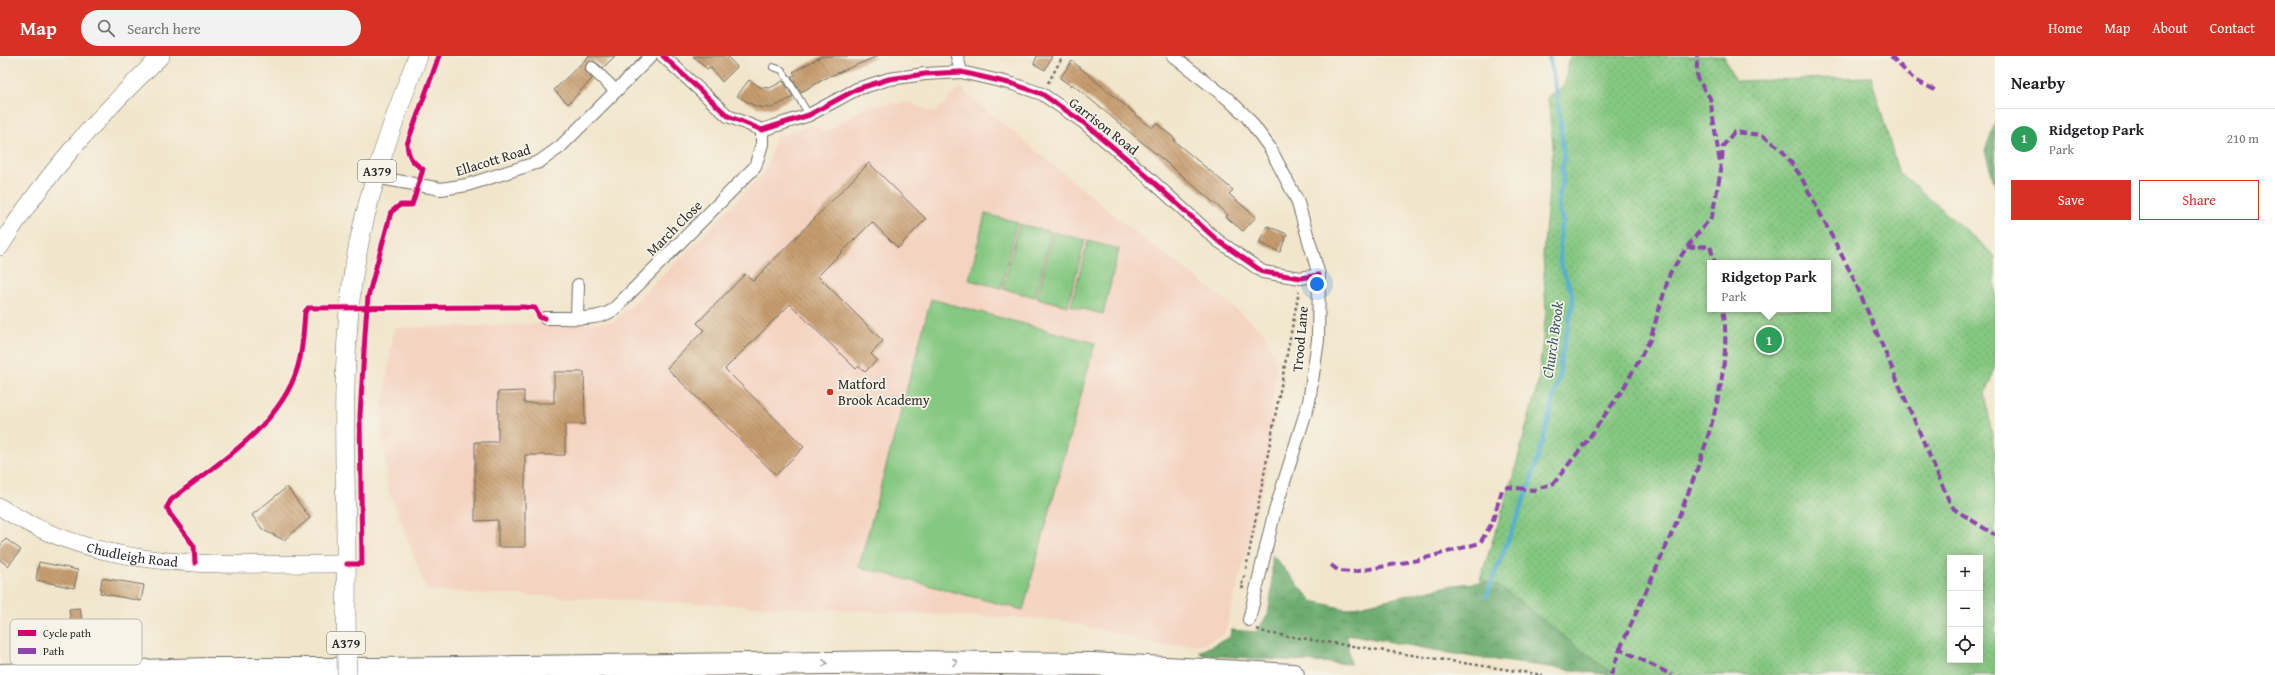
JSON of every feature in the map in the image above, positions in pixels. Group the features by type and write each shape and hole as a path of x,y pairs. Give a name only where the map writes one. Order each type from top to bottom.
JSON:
{"highway":[{"path":"2,675 209,669 376,669 900,662 1092,664 1293,675"}],"main road":[{"name":"A379","path":"346,675 347,564 345,417 348,327 353,283 363,224 375,177 418,56"}],"street":[{"path":"0,247 35,194 63,158 98,118 161,56"},
{"path":"407,56 407,84"},
{"name":"Ellacott Road","path":"375,177 441,189 467,185 539,162 560,147 651,56"},
{"path":"663,56 728,116 762,130"},
{"path":"957,56 961,72"},
{"name":"Trood Lane","path":"1173,56 1228,99 1247,117 1270,148 1297,200 1319,275 1318,340 1309,402 1274,514 1249,620"},
{"path":"592,68 616,91"},
{"name":"Garrison Road","path":"762,130 809,115 857,89 876,83 925,74 961,72 1013,84 1042,94 1083,122 1139,169 1217,240 1264,272 1301,278 1319,275"},
{"name":"March Close","path":"545,318 591,318 606,316 613,310 755,167 760,155 762,130"},
{"path":"577,317 578,285"},
{"name":"Chudleigh Road","path":"0,507 47,534 87,548 114,554 171,562 347,564"}],"lane":[{"path":"773,67 782,70 809,115"}],"path":[{"path":"1042,94 1063,56"},
{"path":"1256,591 1241,587 1246,573 1301,278"},
{"path":"1249,620 1254,628 1267,633 1543,675"}],"shaded area":[{"name":"Matford Brook Academy","path":"960,88 1131,229 1212,290 1264,332 1276,363 1268,469 1225,633 1205,644 1160,646 1119,634 1058,620 427,591 388,489 381,420 394,328 614,322 698,241 766,170 775,138 813,124 826,133 866,106 909,102 934,113"}],"green space":[{"path":"1570,56 1724,56 1735,81 1871,77 1898,171 1995,256 1995,369 1985,392 1995,455 1995,675 1618,675 1579,648 1505,590 1489,582 1480,580 1513,477 1538,383 1546,312 1543,255 1553,145 1548,98 1564,86"},
{"path":"1995,123 1995,185 1985,151"},
{"path":"985,214 1017,222 1001,288 969,280"},
{"path":"1019,224 1051,232 1035,297 1003,289"},
{"path":"1053,232 1085,240 1068,306 1037,298"},
{"path":"1088,241 1119,249 1103,314 1071,306"},
{"path":"931,299 1095,343 1023,610 859,567"},
{"path":"1272,555 1312,601 1346,609 1453,585 1496,581 1637,602 1611,675 1472,657 1347,634 1350,664 1202,655 1199,652 1230,637 1231,630 1256,632 1268,615 1272,589"}],"building":[{"path":"589,56 615,56 603,68 594,61 587,63 585,70 592,79 568,104 554,90"},
{"path":"693,56 730,56 728,57 737,67 722,82 710,67 707,69"},
{"path":"822,56 878,56 830,76 801,92 791,77 795,75 793,72"},
{"path":"1037,56 1052,56 1045,70 1034,64"},
{"path":"1072,61 1152,128 1156,123 1175,139 1174,141 1233,190 1229,194 1256,217 1243,231 1226,217 1228,215 1191,183 1072,84 1071,86 1060,78"},
{"path":"749,80 760,87 770,88 783,81 793,97 772,108 757,107 737,96"},
{"path":"869,163 926,219 898,248 872,222 818,276 883,341 871,354 877,360 865,372 859,366 856,369 790,304 725,369 804,447 776,475 667,368 704,330 697,323 745,274 753,281"},
{"path":"1267,226 1287,234 1280,252 1259,243"},
{"path":"554,372 584,372 585,424 565,424 565,455 525,455 525,547 498,547 498,520 475,521 475,442 498,442 498,392 524,391 524,403 554,403"},
{"path":"287,487 310,518 284,540 263,530 252,515"},
{"path":"6,539 21,550 8,566 0,560 0,546"},
{"path":"39,562 78,570 74,588 36,580"},
{"path":"102,578 144,585 141,601 100,593"},
{"path":"80,608 82,619 70,619 69,609"}],"waterway":[{"name":"Church Brook","path":"1486,597 1530,484 1543,441 1561,374 1560,364 1573,302 1572,293 1560,262 1560,229 1563,222 1558,204 1563,177 1562,170 1564,159 1558,100 1549,56"}],"marked path":[{"path":"1331,565 1339,571 1353,572 1418,560 1480,543 1492,523 1502,490 1508,487 1534,490 1554,483 1586,442 1623,389 1650,340 1670,273 1687,247 1712,216 1721,170 1710,98 1697,78 1697,56"},
{"path":"1891,56 1913,79 1937,91"},
{"path":"1722,160 1723,146 1734,132 1762,135 1781,149 1800,175 1852,275 1949,501 1954,509 1995,535"},
{"path":"1687,247 1710,246 1714,260"},
{"path":"1620,649 1674,527 1692,482 1708,435 1720,390 1725,348 1723,312"},
{"path":"1611,675 1620,649 1672,675"}],"cycle path":[{"path":"347,564 362,564 360,415 368,297 391,212 400,205 412,205 423,169 411,159 407,144 439,56"},
{"path":"663,56 728,116 762,130 809,115 857,89 889,79 925,74 961,72 1013,84 1042,94 1083,122 1139,169 1217,240 1263,272 1301,278 1319,275"},
{"path":"195,563 194,546 170,514 167,507 171,500 229,456 248,439 266,421 281,402 293,381 300,358 305,312 308,308 523,307 535,308 540,318 545,318"}],"place":[{"name":"Ridgetop Park","path":"1769,340"},
{"name":"Matford Brook Academy","path":"830,392"}]}
